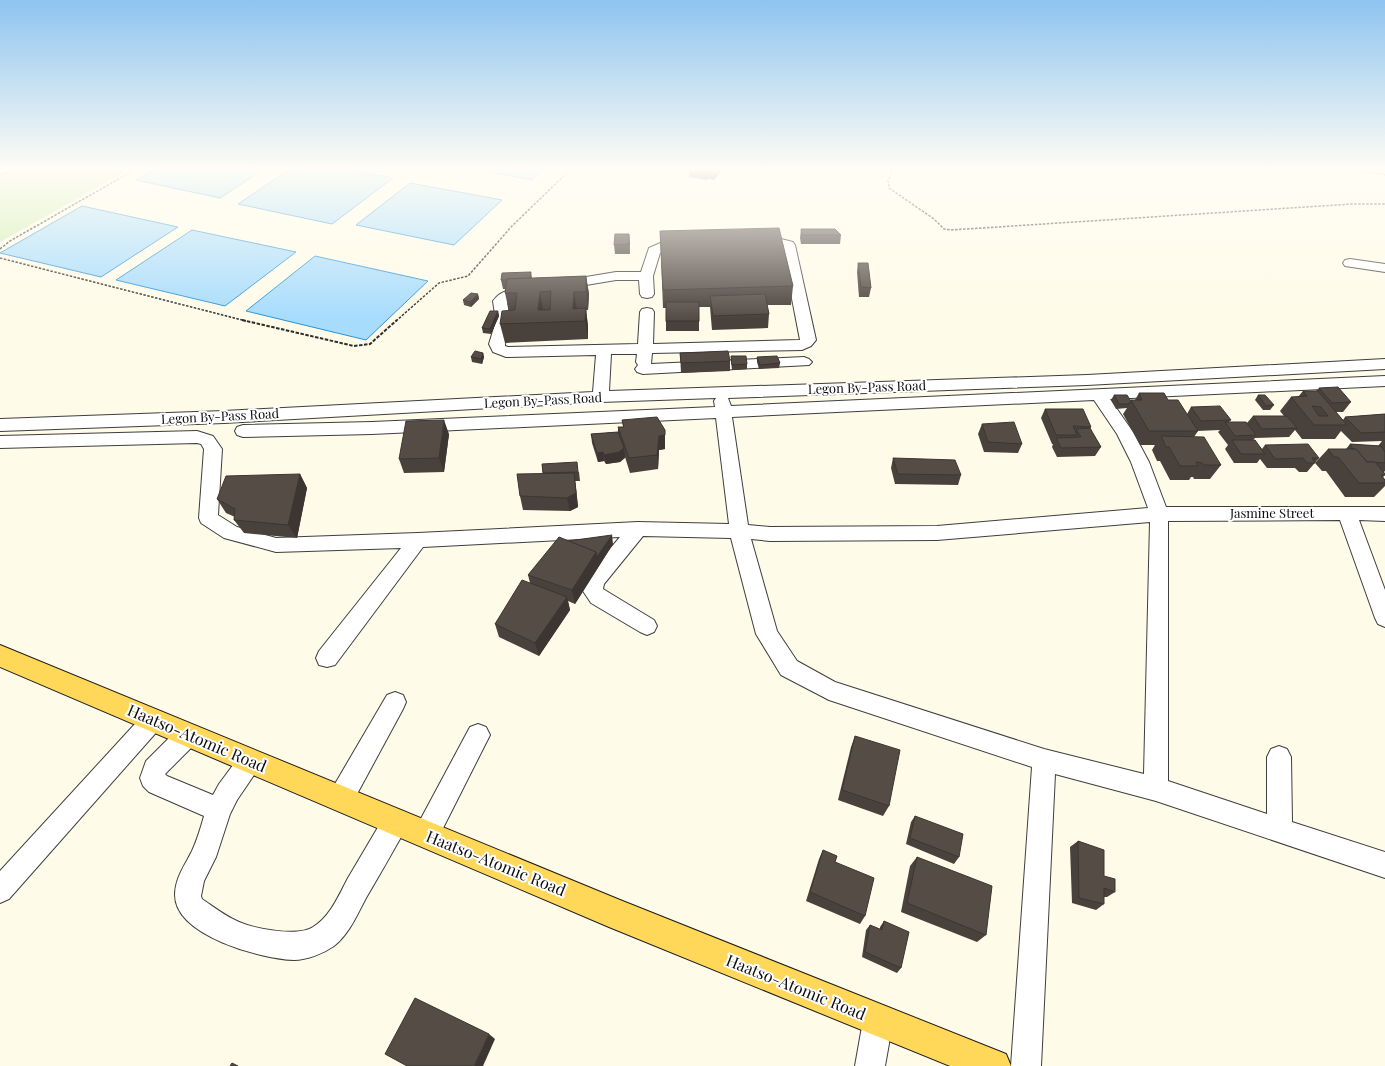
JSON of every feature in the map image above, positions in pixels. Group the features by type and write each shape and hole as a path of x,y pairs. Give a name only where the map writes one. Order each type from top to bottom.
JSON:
{"main road":[{"name":"Haatso-Atomic Road","path":"0,656 878,1021 994,1066"}],"street":[{"path":"646,276 616,276 502,297 500,301 503,321 496,344 498,349 506,352 604,351 802,345 806,343 808,340 788,245 773,241 742,242"},
{"path":"647,294 646,276 654,252 658,248 665,245 696,244"},
{"path":"1350,263 1385,268"},
{"path":"642,396 647,312"},
{"path":"601,397 604,351"},
{"path":"644,369 804,362"},
{"name":"Legon By-Pass Road","path":"0,425 224,417 720,392 1087,380 1385,364"},
{"path":"243,431 372,428 1385,381"},
{"path":"720,392 724,412 739,531 767,634 789,668 829,690 1044,760 1156,789 1385,865"},
{"path":"1098,394 1125,432 1140,462 1159,514 1156,789"},
{"name":"Jasmine Street","path":"0,442 198,437 207,440 213,449 208,518 231,533 276,545 418,540 638,529 739,531 770,534 937,533 1159,514 1385,514"},
{"path":"1347,513 1385,618"},
{"path":"638,529 594,582 593,591 598,597 647,626"},
{"path":"327,658 418,540"},
{"path":"341,798 395,702"},
{"path":"0,890 153,720"},
{"path":"188,735 154,770 152,778 158,784 219,810"},
{"path":"426,834 478,735"},
{"path":"1279,757 1280,830"},
{"path":"1026,1066 1044,760"},
{"path":"250,761 228,792 219,810 203,858 190,878 188,896 192,908 218,926 236,935 254,940 294,946 306,945 323,938 333,928 396,821"},
{"path":"870,1066 878,1021"}],"path":[{"path":"0,249 10,241 49,219"},
{"path":"0,258 200,310 354,346 370,344 439,283 468,276 520,219"},
{"path":"932,219 944,229 951,230 1125,219"}],"green space":[{"path":"0,219 41,219 0,242"}],"water":[{"path":"60,219 140,219 178,227 101,277 0,253"},
{"path":"307,219 339,219 332,224"},
{"path":"364,219 482,219 454,245 356,225"},
{"path":"192,230 296,252 225,306 116,280"},
{"path":"315,256 428,281 366,340 246,311"}],"building":[{"path":"779,228 793,286 663,290 660,231"},
{"path":"801,229 835,229 841,235 802,235"},
{"path":"615,234 629,234 629,244 614,245"},
{"path":"858,263 868,263 871,288 861,287"},
{"path":"531,272 530,278 501,280 502,273"},
{"path":"586,276 586,292 574,292 573,309 586,308 585,321 500,324 502,311 515,310 517,293 505,293 507,279","holes":["551,291 550,310 538,310 540,292"]},
{"path":"471,293 478,294 470,302 463,300"},
{"path":"765,294 769,314 713,316 710,296"},
{"path":"666,302 699,302 699,321 666,321"},
{"path":"490,311 498,311 490,329 482,328"},
{"path":"475,351 483,353 481,359 471,357"},
{"path":"728,351 730,361 681,363 680,353"},
{"path":"731,356 746,356 747,364 732,365"},
{"path":"777,356 780,363 760,365 757,357"},
{"path":"1338,387 1351,402 1332,403 1319,388"},
{"path":"1303,391 1318,391 1347,425 1314,425 1291,397 1307,396","holes":["1312,406 1321,407 1328,416 1319,416"]},
{"path":"1139,393 1164,393 1168,400 1178,400 1198,431 1149,431 1131,400 1142,400"},
{"path":"1114,395 1127,395 1131,401 1129,404 1119,404"},
{"path":"1258,395 1265,395 1274,405 1266,406"},
{"path":"1220,406 1231,420 1201,421 1191,407"},
{"path":"1045,409 1083,409 1091,427 1073,426 1077,435 1056,435"},
{"path":"1385,414 1385,432 1361,433 1345,417"},
{"path":"1253,416 1287,416 1297,428 1262,429"},
{"path":"657,417 665,430 665,435 659,436 657,455 629,458 618,427 624,427 622,420"},
{"path":"444,420 439,458 399,459 406,421"},
{"path":"1014,422 1022,444 988,442 982,424"},
{"path":"1225,422 1246,422 1256,435 1235,436"},
{"path":"1090,428 1101,447 1061,448 1056,438 1081,437 1076,429"},
{"path":"618,432 624,448 619,452 604,455 603,452 597,453 591,434"},
{"path":"1161,436 1204,437 1221,465 1204,465 1196,462 1198,466 1180,466 1169,447 1166,447"},
{"path":"1232,440 1255,440 1265,454 1241,454"},
{"path":"1308,444 1319,458 1312,458 1315,463 1307,463 1303,458 1275,459 1265,445"},
{"path":"1350,444 1381,446 1385,452 1385,463 1367,462 1356,449 1353,449"},
{"path":"1328,449 1356,449 1367,462 1375,462 1385,474 1381,475 1385,480 1385,483 1359,483 1338,457 1334,457"},
{"path":"893,458 955,460 961,475 898,474"},
{"path":"577,462 578,472 543,473 542,464"},
{"path":"574,473 576,493 567,498 520,496 517,474"},
{"path":"300,474 288,525 234,520 235,509 217,499 226,476"},
{"path":"612,535 597,557 596,552 568,541"},
{"path":"559,537 596,552 572,590 528,575"},
{"path":"522,580 567,597 535,643 495,624"},
{"path":"855,736 900,750 889,806 842,790"},
{"path":"915,816 963,834 959,857 910,838"},
{"path":"1078,841 1104,850 1104,876 1115,879 1115,892 1104,888 1104,904 1079,898"},
{"path":"823,850 837,856 835,862 874,878 865,916 810,892"},
{"path":"917,857 992,886 986,935 907,903"},
{"path":"884,921 909,932 901,968 865,952 870,925 882,930"},
{"path":"415,998 489,1034 474,1066 407,1066 385,1054"},
{"path":"232,1063 238,1066 230,1066"}]}
